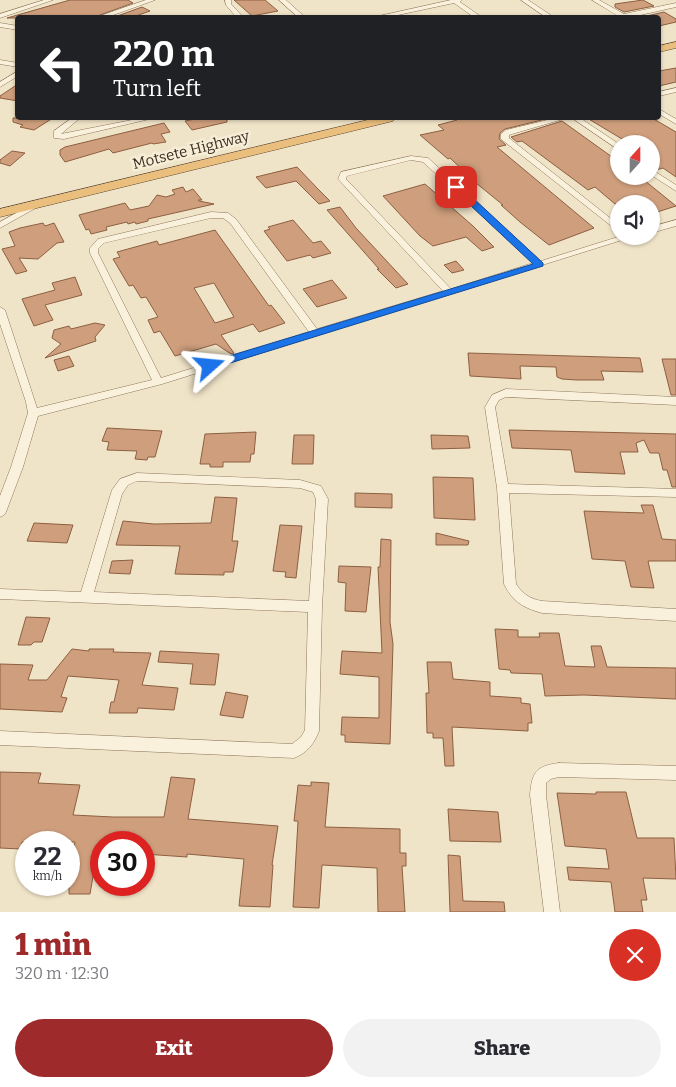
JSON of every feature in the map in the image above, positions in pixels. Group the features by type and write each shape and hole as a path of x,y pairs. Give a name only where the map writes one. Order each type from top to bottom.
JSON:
{"highway":[{"path":"661,48 676,45"},
{"path":"661,55 676,51"},
{"name":"Motsete Highway","path":"0,202 348,120"},
{"name":"Motsete Highway","path":"0,213 381,120"}],"street":[{"path":"0,16 50,0"},
{"path":"105,15 152,0"},
{"path":"228,0 228,4 238,15"},
{"path":"282,0 300,15"},
{"path":"387,15 457,0 476,15"},
{"path":"524,0 547,15"},
{"path":"596,0 622,15"},
{"path":"629,15 676,5"},
{"path":"0,25 15,28"},
{"path":"0,62 15,64"},
{"path":"0,85 15,74"},
{"path":"661,94 676,90"},
{"path":"661,112 676,122"},
{"path":"73,120 57,133 57,136 64,137 125,120"},
{"path":"555,120 509,132 505,138 610,222"},
{"path":"579,120 610,142"},
{"path":"449,292 344,182 342,179 344,174 412,158 425,160 539,264"},
{"path":"660,177 676,189"},
{"path":"0,225 38,204"},
{"path":"158,382 94,253 94,248 101,240 212,215 225,215 233,221 315,333"},
{"path":"660,228 674,225"},
{"path":"33,413 158,382 610,242"},
{"path":"0,310 33,413 17,468 0,512"},
{"path":"0,347 12,344"},
{"path":"676,401 516,393 498,395 492,400 490,407 503,488 510,584 514,593 530,605 542,607 676,615"},
{"path":"0,738 294,751 306,742 312,731 315,607 322,499 317,489 300,484 156,478 129,479 118,488 86,598"},
{"path":"503,488 676,493"},
{"path":"0,594 315,607"},
{"path":"552,912 538,794 539,780 547,772 559,770 676,774"}],"building":[{"path":"70,0 128,0 133,3 100,15 18,15"},
{"path":"234,0 265,0 278,11 257,15 251,15"},
{"path":"643,0 654,6 624,12 615,7 615,4"},
{"path":"142,7 150,11 139,15 120,15"},
{"path":"664,12 676,19 676,22 661,26 661,15 651,15"},
{"path":"676,68 676,82 661,86 661,71"},
{"path":"15,86 15,100 0,98 0,96"},
{"path":"13,118 15,120 50,120 34,130 20,127 23,125 13,122"},
{"path":"227,120 227,122 192,130 185,121"},
{"path":"457,120 542,120 505,129 500,133 499,139 506,145 497,147 594,228 549,245 465,174 467,174 450,158 448,159 420,135 444,130 438,125"},
{"path":"590,120 655,120 676,132 676,177 663,168 660,169 660,135 615,135"},
{"path":"562,121 610,156 610,185 650,185 676,206 660,211 660,195 610,195 610,200 595,187 588,190 522,141 517,142 511,137"},
{"path":"164,123 170,132 161,134 166,142 152,143 113,153 109,149 65,162 60,155 60,150 65,147"},
{"path":"12,151 25,153 10,166 0,163 0,160"},
{"path":"297,167 330,201 319,204 296,181 266,188 256,177"},
{"path":"425,184 494,247 482,251 466,237 433,246 420,236 383,196"},
{"path":"183,187 186,192 193,189 202,200 199,201 214,204 148,219 148,221 136,224 135,222 128,224 127,222 106,227 107,230 91,234 89,229 86,230 79,215 125,203 130,210 149,206 157,195 166,197 175,194 172,190"},
{"path":"340,207 356,228 408,284 396,288 377,269 379,269 327,210"},
{"path":"293,220 313,243 321,241 331,253 313,258 310,255 287,261 264,231 270,229 268,227"},
{"path":"43,223 45,226 54,223 64,242 57,243 38,259 19,258 27,271 16,274 2,249 15,246 9,232"},
{"path":"215,230 269,306 271,305 285,323 259,332 253,324 221,335 234,353 231,354 216,344 175,356 160,331 154,333 148,320 158,317 146,297 141,298 133,285 129,286 113,259 120,257 117,252 157,241 159,245","holes":["214,283 234,317 215,323 194,288"]},
{"path":"456,261 464,270 452,273 444,265"},
{"path":"75,277 82,295 45,305 53,320 34,326 22,299 55,290 52,283"},
{"path":"332,280 347,298 317,307 303,289"},
{"path":"95,323 105,325 95,337 96,341 45,358 61,344 52,338 54,330 69,326 71,329"},
{"path":"468,353 640,358 643,372 601,371 604,380 577,380 557,377 556,367 520,366 521,379 470,376"},
{"path":"69,356 74,366 58,371 54,360"},
{"path":"662,359 676,359 676,395 671,395"},
{"path":"107,428 162,431 155,457 148,457 147,460 135,459 137,451 107,450 109,442 102,441"},
{"path":"509,430 676,434 676,487 672,487 667,470 663,470 659,453 650,453 644,440 636,443 638,452 620,452 625,474 575,472 571,450 512,448"},
{"path":"256,432 254,454 251,454 250,462 223,462 223,467 210,467 210,464 200,464 205,434"},
{"path":"294,435 314,435 313,464 292,464"},
{"path":"431,435 468,436 470,448 432,449"},
{"path":"433,477 473,478 475,520 434,518"},
{"path":"355,493 392,494 392,508 355,507"},
{"path":"215,497 237,498 232,541 238,541 233,572 224,572 224,575 175,574 180,546 116,545 123,521 154,524 211,523"},
{"path":"641,505 653,505 662,539 676,540 676,561 648,561 654,588 631,587 625,561 592,559 584,511 644,513"},
{"path":"34,523 73,525 67,543 27,541"},
{"path":"280,525 302,526 296,578 285,577 286,572 273,571"},
{"path":"436,533 469,541 468,545 436,545"},
{"path":"381,539 391,540 390,622 393,644 390,744 345,742 345,735 341,735 342,717 379,718 379,677 340,674 342,651 382,653 378,567 380,567"},
{"path":"133,560 130,574 109,573 112,561"},
{"path":"339,566 371,567 366,612 345,611 346,583 338,582"},
{"path":"26,617 50,618 42,642 34,642 31,645 18,645"},
{"path":"495,629 518,630 518,637 540,637 539,633 559,633 565,666 595,667 591,646 601,646 607,667 676,668 676,699 584,695 545,696 542,674 511,673 510,670 499,669"},
{"path":"72,649 89,651 89,649 114,649 113,652 151,653 142,685 178,688 174,710 138,708 137,713 109,713 111,702 114,702 119,680 68,676 61,697 67,698 62,712 0,709 0,664 33,665 28,680 47,680"},
{"path":"160,651 219,654 215,685 190,684 193,664 158,662"},
{"path":"427,662 451,662 453,679 490,682 490,696 521,698 521,703 530,704 532,723 528,723 528,731 452,727 454,766 445,766 443,738 433,738 433,733 427,733 426,693 429,693"},
{"path":"226,692 248,696 243,718 220,715"},
{"path":"0,772 41,773 38,783 80,785 73,815 113,817 164,817 171,777 195,779 188,819 278,826 272,865 270,907 239,906 244,859 187,854 187,857 155,855 155,831 90,831 90,894 80,894 80,831 15,831 15,849 0,848"},
{"path":"311,782 329,783 325,827 400,829 400,853 406,853 406,866 402,866 405,912 378,912 377,868 322,865 319,908 293,907 298,821 294,821 298,785 311,786"},
{"path":"596,792 626,792 637,838 674,838 676,879 643,878 647,900 641,900 643,912 615,912 611,882 569,880 567,867 609,869 606,849 565,846 557,793 596,794"},
{"path":"448,809 498,812 501,842 450,841"},
{"path":"448,855 460,856 463,901 504,902 505,912 450,912"}],"route":[{"path":"210,366 539,264 456,187"}]}
